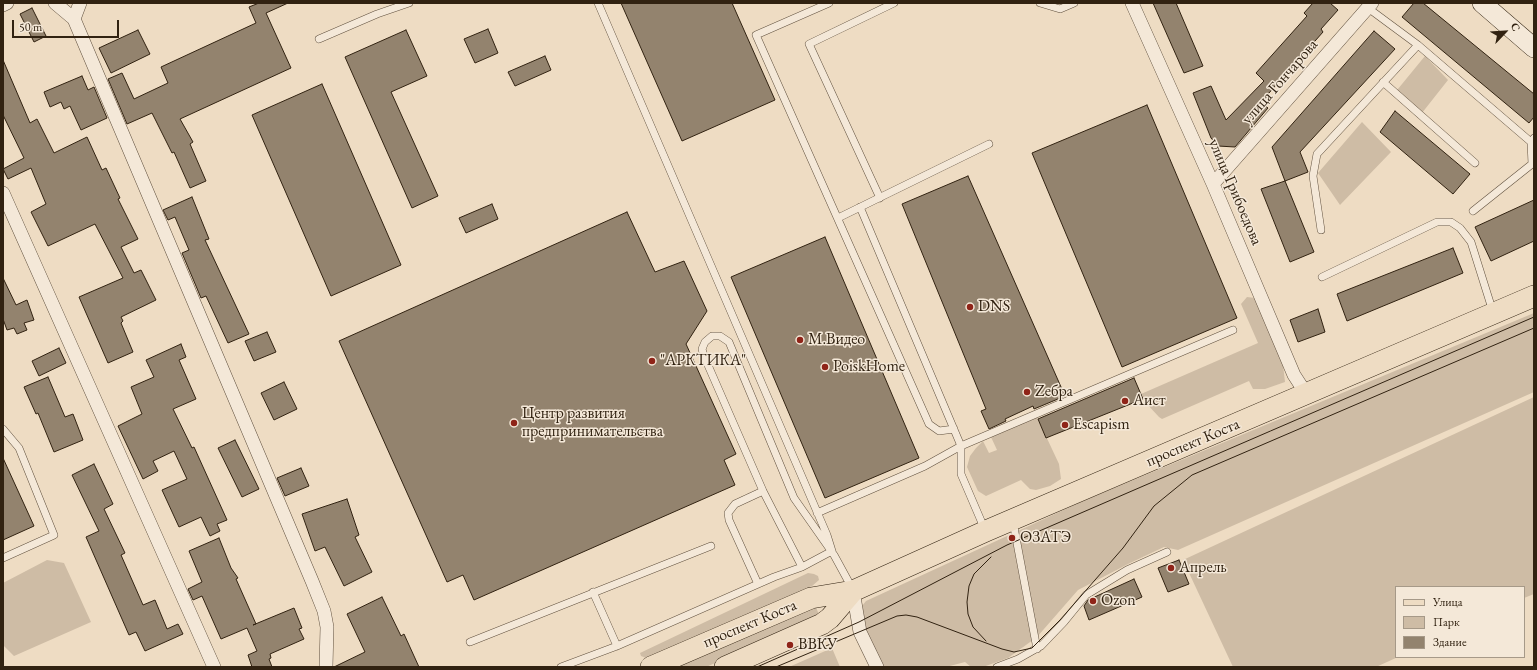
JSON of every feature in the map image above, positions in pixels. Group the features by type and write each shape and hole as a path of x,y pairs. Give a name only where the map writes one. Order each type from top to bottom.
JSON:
{"main road":[{"name":"проспект Коста","path":"651,667 811,598 853,591 986,531 1307,395 1534,296"},
{"name":"проспект Коста","path":"725,667 822,624 830,618 853,591"}],"street":[{"path":"3,5 7,3"},
{"path":"55,3 74,19 324,611 327,634 325,667"},
{"path":"74,19 80,3"},
{"name":"улица Грибоедова","path":"1132,3 1213,184 1294,375 1307,395"},
{"path":"1482,3 1534,48"},
{"name":"улица Гончарова","path":"1213,184 1370,5"},
{"path":"3,193 214,667"},
{"path":"853,591 860,632 877,667"}],"lane":[{"path":"319,39 377,14 410,3"},
{"path":"598,3 832,551 853,591"},
{"path":"829,3 756,35 929,424 939,431 954,429"},
{"path":"880,198 809,44 894,3"},
{"path":"1040,3 1060,9 1074,3"},
{"path":"1370,5 1532,140 1532,164 1473,211"},
{"path":"1321,230 1313,176 1317,154 1418,45"},
{"path":"1383,82 1475,163"},
{"path":"838,218 989,144"},
{"path":"860,208 961,446 961,474 986,531"},
{"path":"1322,277 1437,222 1451,222 1460,228 1471,242 1494,314"},
{"path":"817,513 925,466 961,446 1233,330"},
{"path":"802,567 763,491 704,356 702,349 705,342 712,336 720,336 729,342 794,498 832,551"},
{"path":"3,429 19,448 54,535 3,558"},
{"path":"758,584 729,520 728,514 736,504 763,491"},
{"path":"1013,520 1037,649"},
{"path":"470,642 710,546"},
{"path":"561,667 617,646 758,584 802,567 832,551"},
{"path":"997,667 1018,659 1037,649 1064,622 1086,595 1127,570 1167,552"},
{"path":"593,592 617,646"}],"green space":[{"path":"1425,56 1448,80 1418,118 1393,95"},
{"path":"1362,122 1391,152 1340,205 1318,173"},
{"path":"1247,297 1255,298 1283,365 1285,382 1265,389 1253,389 1249,381 1162,419 1159,417 1146,403 1141,394 1258,343 1241,304"},
{"path":"1534,313 1534,392 1178,550 1164,547 1130,563 1078,590 1037,637 1008,658 983,667 971,667 965,662 946,667 881,667 868,642 862,606 866,601 1083,501"},
{"path":"1534,397 1534,594 1525,598 1525,586 1395,586 1396,658 1376,667 1233,667 1183,560"},
{"path":"1037,417 1059,464 1061,479 1050,486 1036,490 1030,489 1021,480 986,496 978,491 967,467 970,456 976,448 983,441 989,453 997,450 991,437"},
{"path":"47,560 64,563 91,622 14,656 3,645 3,583"},
{"path":"808,573 818,576 819,580 812,586 646,658 641,656 640,653"},
{"path":"815,605 820,617 706,667 672,667"},
{"path":"832,648 840,667 789,667"}],"building":[{"path":"259,3 288,3 266,13 291,68 180,119 193,142 190,144 206,181 190,188 174,152 172,153 152,113 127,124 108,79 122,73 134,99 168,83 161,67 256,23 249,7"},
{"path":"621,3 732,3 775,100 682,141"},
{"path":"1153,3 1176,3 1203,66 1184,73"},
{"path":"1313,3 1330,3 1338,10 1321,29 1323,32 1261,102 1268,108 1235,147 1218,146 1211,138 1193,93 1211,86 1226,120 1264,81 1256,73 1307,16 1304,13"},
{"path":"1414,3 1423,3 1534,94 1534,117 1529,123 1402,17"},
{"path":"32,8 46,36 34,42 20,14"},
{"path":"488,29 498,53 475,63 464,39"},
{"path":"138,30 150,54 111,73 99,48"},
{"path":"406,30 427,76 391,92 438,196 412,208 345,57"},
{"path":"1374,31 1395,49 1300,152 1308,172 1285,181 1272,147"},
{"path":"545,56 551,70 515,86 508,72"},
{"path":"3,60 30,123 37,119 54,153 87,137 102,170 106,168 120,198 118,199 138,239 121,247 134,273 141,270 156,300 121,317 123,321 121,323 133,352 108,363 79,297 123,278 95,224 48,246 31,212 46,204 31,168 8,179 3,169 24,158 3,115"},
{"path":"82,76 88,90 94,87 107,118 81,130 70,106 64,109 61,102 50,107 44,92"},
{"path":"322,84 401,265 331,296 252,115"},
{"path":"1147,105 1237,318 1122,367 1032,153"},
{"path":"1395,111 1470,174 1453,194 1380,132"},
{"path":"968,176 1065,396 1034,409 1033,406 1005,419 1006,421 989,429 981,411 986,409 902,204"},
{"path":"1285,181 1314,252 1290,262 1261,189"},
{"path":"192,197 209,239 205,240 249,334 228,343 206,296 201,298 182,253 189,250 175,217 168,220 163,210"},
{"path":"1534,200 1534,241 1491,261 1475,227"},
{"path":"492,204 498,219 466,233 459,218"},
{"name":"Центр развития предпринимательства","path":"627,212 655,272 684,261 707,311 686,344 736,454 724,460 735,485 474,600 463,575 447,582 339,341"},
{"name":"PoiskHome","path":"825,237 919,458 825,498 731,277"},
{"path":"1453,248 1463,273 1347,321 1337,294"},
{"path":"3,278 16,305 27,300 34,320 24,323 27,330 17,334 14,328 7,330 3,319"},
{"path":"1318,309 1325,332 1298,342 1290,320"},
{"path":"267,332 276,352 254,361 245,341"},
{"path":"181,344 186,357 179,360 196,399 173,409 192,448 194,447 227,520 217,524 220,531 210,536 201,517 179,527 162,490 187,479 174,451 153,461 158,471 143,479 118,426 142,414 131,387 154,377 146,360"},
{"path":"59,348 66,363 39,376 32,361"},
{"path":"48,377 65,417 73,414 83,440 54,452 38,413 36,414 24,387"},
{"path":"1134,378 1143,399 1046,438 1038,419"},
{"path":"284,382 297,409 274,420 261,393"},
{"path":"235,440 259,489 242,497 218,448"},
{"path":"3,458 34,526 3,540"},
{"path":"94,464 113,504 104,509 125,553 121,555 143,605 155,600 167,629 178,624 183,634 145,651 136,632 129,635 86,537 99,531 72,475"},
{"path":"301,468 309,486 285,496 277,478"},
{"path":"347,499 359,535 355,537 372,572 344,586 325,547 315,551 302,514"},
{"path":"219,538 231,568 238,578 236,579 256,624 294,608 302,628 299,629 304,639 270,654 271,658 269,659 272,667 252,667 248,655 257,651 247,628 221,639 202,596 193,600 188,589 202,582 189,551"},
{"path":"1179,560 1189,584 1168,592 1158,568"},
{"path":"1134,579 1142,597 1089,620 1084,606 1088,600"},
{"path":"382,597 401,636 404,634 419,667 334,667 365,652 347,614"}],"tram line":[{"path":"757,667 859,622 1007,545 1534,317"},
{"path":"776,667 897,616 906,615 917,617 1002,649 1014,652 1032,648 1060,620 1123,548 1154,506 1192,475 1534,328"},
{"path":"986,641 973,627 968,614 967,602 969,586 974,574 991,557"}],"place":[{"name":"DNS","path":"970,307"},
{"name":"M.Видео","path":"800,340"},
{"name":"\"АРКТИКА\"","path":"652,361"},
{"name":"PoiskHome","path":"825,367"},
{"name":"Zeбра","path":"1027,392"},
{"name":"Аист","path":"1125,401"},
{"name":"Центр развития предпринимательства","path":"514,423"},
{"name":"Escapism","path":"1065,425"},
{"name":"ОЗАТЭ","path":"1012,538"},
{"name":"Апрель","path":"1171,568"},
{"name":"Ozon","path":"1093,601"},
{"name":"ВВКУ","path":"790,645"}]}
